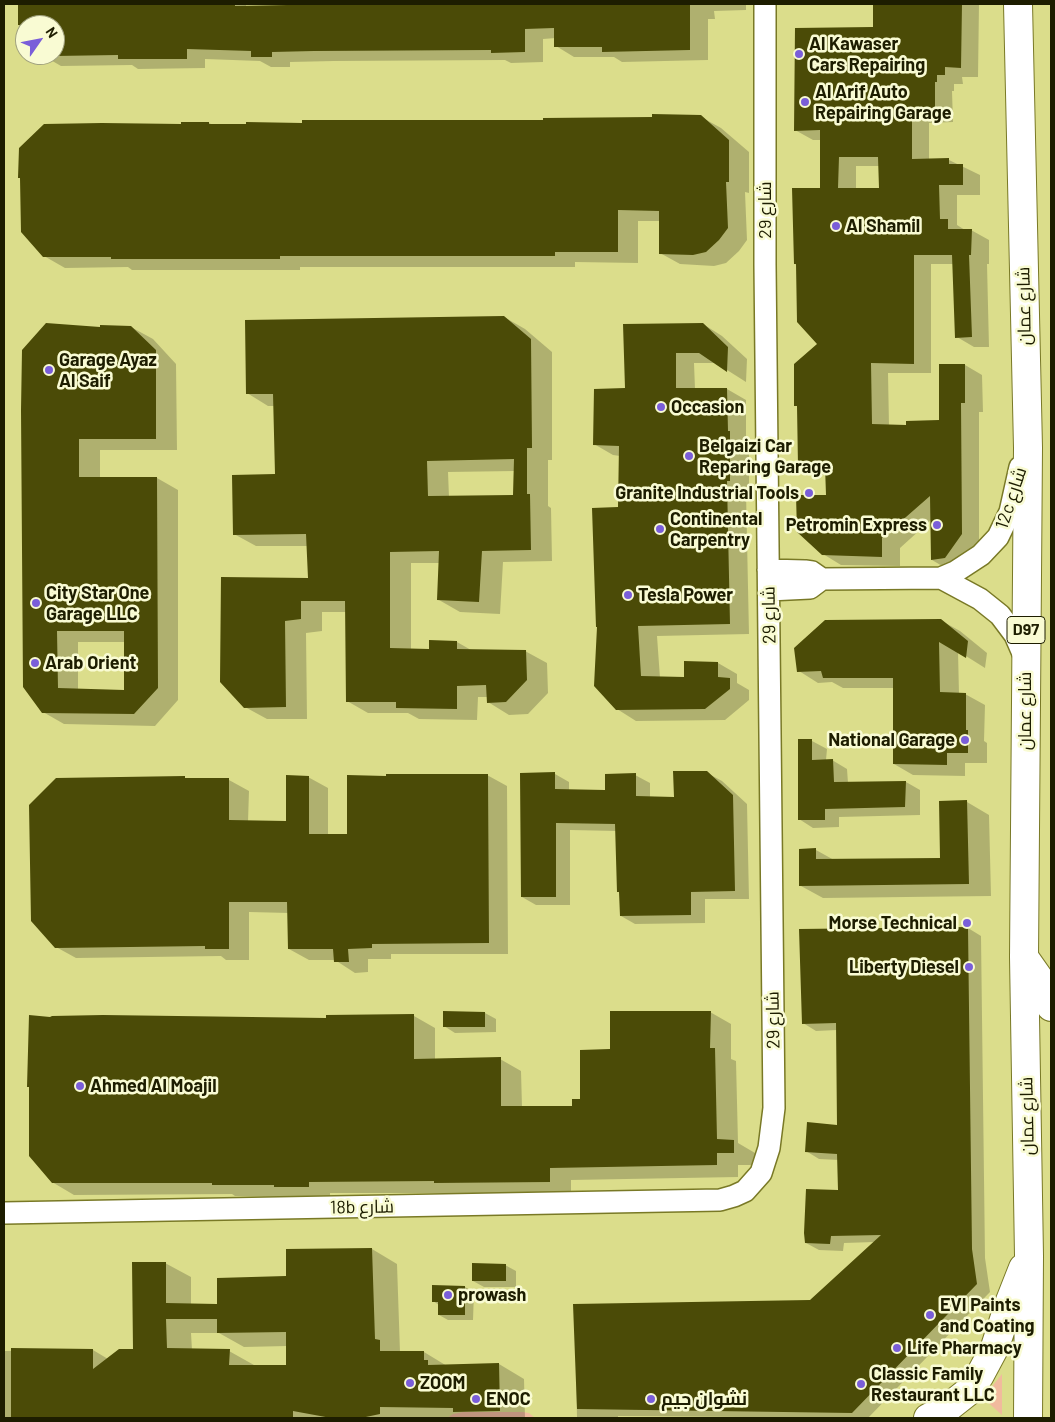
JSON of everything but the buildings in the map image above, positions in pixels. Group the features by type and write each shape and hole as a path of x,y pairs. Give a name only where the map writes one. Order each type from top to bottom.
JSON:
{"main road":[{"name":"شارع عمان","path":"1018,4 1028,448 1024,958 1029,1256 1028,1418"},
{"path":"1024,958 1043,984 1051,1008"},
{"path":"928,1418 950,1406 969,1390 980,1375 995,1347 1015,1286 1029,1256"}],"street":[{"name":"شارع 29","path":"720,1200 745,1191 761,1173 769,1148 773,1122 765,265 765,4"},
{"name":"12c شارع","path":"768,580 810,588 822,579 941,578 969,565 981,556 998,537 1010,512 1016,481 1028,448"},
{"name":"12c شارع","path":"941,578 980,598 1000,615 1015,635 1025,659"},
{"name":"18b شارع","path":"4,1213 720,1200"}],"shaded area":[{"path":"1002,1374 1002,1415 983,1398"},
{"path":"463,1412 523,1412 529,1413 535,1418 447,1418 453,1414"}],"place":[{"name":"Al Kawaser Cars Repairing","path":"799,54"},
{"name":"Al Arif Auto Repairing Garage","path":"805,102"},
{"name":"Al Shamil","path":"836,226"},
{"name":"Garage Ayaz Al Saif","path":"49,370"},
{"name":"Occasion","path":"661,407"},
{"name":"Belgaizi Car Reparing Garage","path":"689,456"},
{"name":"Granite Industrial Tools","path":"809,493"},
{"name":"Petromin Express","path":"937,525"},
{"name":"Continental Carpentry","path":"660,529"},
{"name":"Tesla Power","path":"628,595"},
{"name":"City Star One Garage LLC","path":"36,603"},
{"name":"Arab Orient","path":"35,663"},
{"name":"National Garage","path":"965,740"},
{"name":"Morse Technical","path":"967,923"},
{"name":"Liberty Diesel","path":"969,967"},
{"name":"Ahmed Al Moajil","path":"80,1086"},
{"name":"prowash","path":"448,1295"},
{"name":"EVI Paints and Coating","path":"930,1315"},
{"name":"Life Pharmacy","path":"897,1348"},
{"name":"ZOOM","path":"410,1383"},
{"name":"Classic Family Restaurant LLC","path":"861,1384"},
{"name":"ENOC","path":"476,1399"},
{"name":"نشوان جيم","path":"651,1399"}]}
